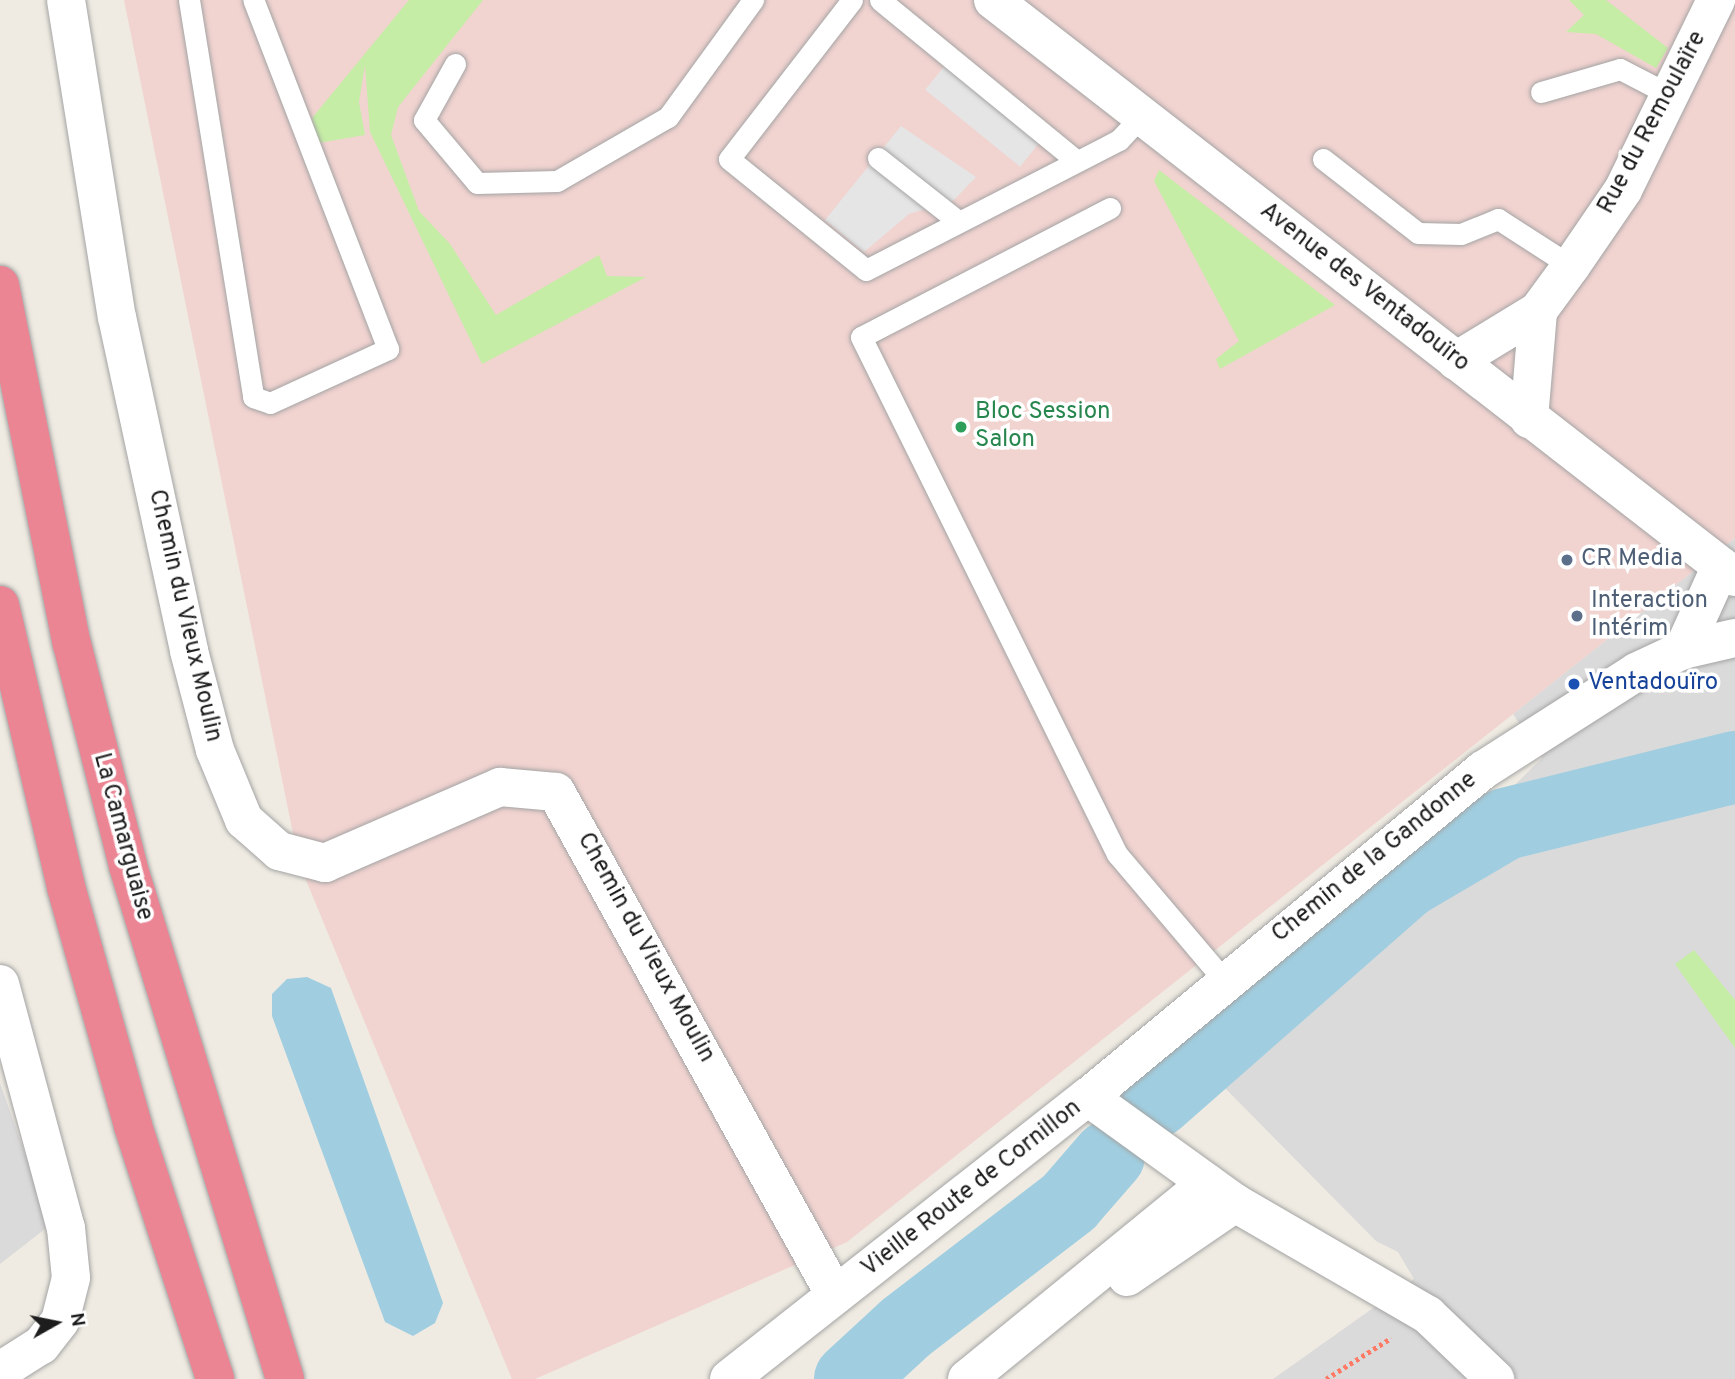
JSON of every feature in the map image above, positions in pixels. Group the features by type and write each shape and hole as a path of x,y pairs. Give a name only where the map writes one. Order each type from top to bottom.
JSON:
{"highway":[{"name":"La Camarguaise","path":"0,285 72,645 128,866 285,1379"},
{"path":"0,606 118,1073 215,1379"}],"street":[{"name":"Chemin du Vieux Moulin","path":"66,0 117,317 188,651 215,750 244,820 279,851 325,863 500,787 556,792 835,1296"},
{"name":"Avenue des Ventadouïro","path":"993,0 1728,571"},
{"name":"Rue du Remoulaïre","path":"1456,361 1538,311 1572,266 1623,190 1716,0"},
{"path":"1529,419 1538,311"},
{"path":"1683,650 1728,571"},
{"name":"Chemin de la Gandonne","path":"1088,1097 1224,980 1483,769 1584,701 1683,650 1735,638"},
{"path":"0,984 66,1228 71,1278 60,1321 41,1345 0,1371"},
{"name":"Vieille Route de Cornillon","path":"729,1379 1088,1097 1221,1193 1427,1315 1495,1379"},
{"path":"967,1379 1221,1193"},
{"path":"1002,1379 1021,1350 1221,1193"}],"lane":[{"path":"189,0 253,397 270,403 388,349 253,0"},
{"path":"455,64 424,120 477,183 557,181 668,117 753,0"},
{"path":"852,0 729,159 866,270 1119,140 1143,114"},
{"path":"880,0 1077,161"},
{"path":"1541,92 1620,69 1671,96"},
{"path":"878,158 959,222"},
{"path":"1323,159 1418,233 1461,234 1498,219 1572,266"},
{"path":"1110,208 861,337 1117,854 1224,980"}],"path":[{"path":"1326,1379 1427,1315"}],"shaded area":[{"path":"124,0 1735,0 1735,538 847,1242 535,1379 512,1379 299,863"},
{"path":"951,58 1046,135 1020,167 925,90"},
{"path":"901,126 976,177 954,200 909,214 864,252 825,220"},
{"path":"1735,538 1735,1379 1273,1379 1414,1279 1398,1252 1376,1241 1217,1080 1542,758 1513,714"},
{"path":"0,1083 50,1225 0,1264"}],"green space":[{"path":"409,0 483,0 398,107 391,135 419,211 450,244 496,315 599,255 607,276 646,277 482,364 370,132 365,65 359,102 365,135 318,143 312,118"},
{"path":"1569,0 1606,0 1668,48 1656,68 1596,34 1566,32 1584,15"},
{"path":"1159,170 1335,305 1220,369 1216,359 1239,341 1154,181"},
{"path":"1694,950 1735,1000 1735,1048 1675,964"}],"water":[{"path":"307,977 331,988 443,1303 435,1323 413,1336 385,1322 272,1016 272,994 287,979"}],"waterway":[{"path":"1156,1102 1405,883 1505,824 1735,767"},
{"path":"850,1379 905,1328 1069,1202 1109,1156"}],"place":[{"name":"Bloc Session Salon","path":"961,427"},
{"name":"CR Media","path":"1567,560"},
{"name":"Interaction Intérim","path":"1577,616"},
{"name":"Ventadouïro","path":"1574,684"}]}
